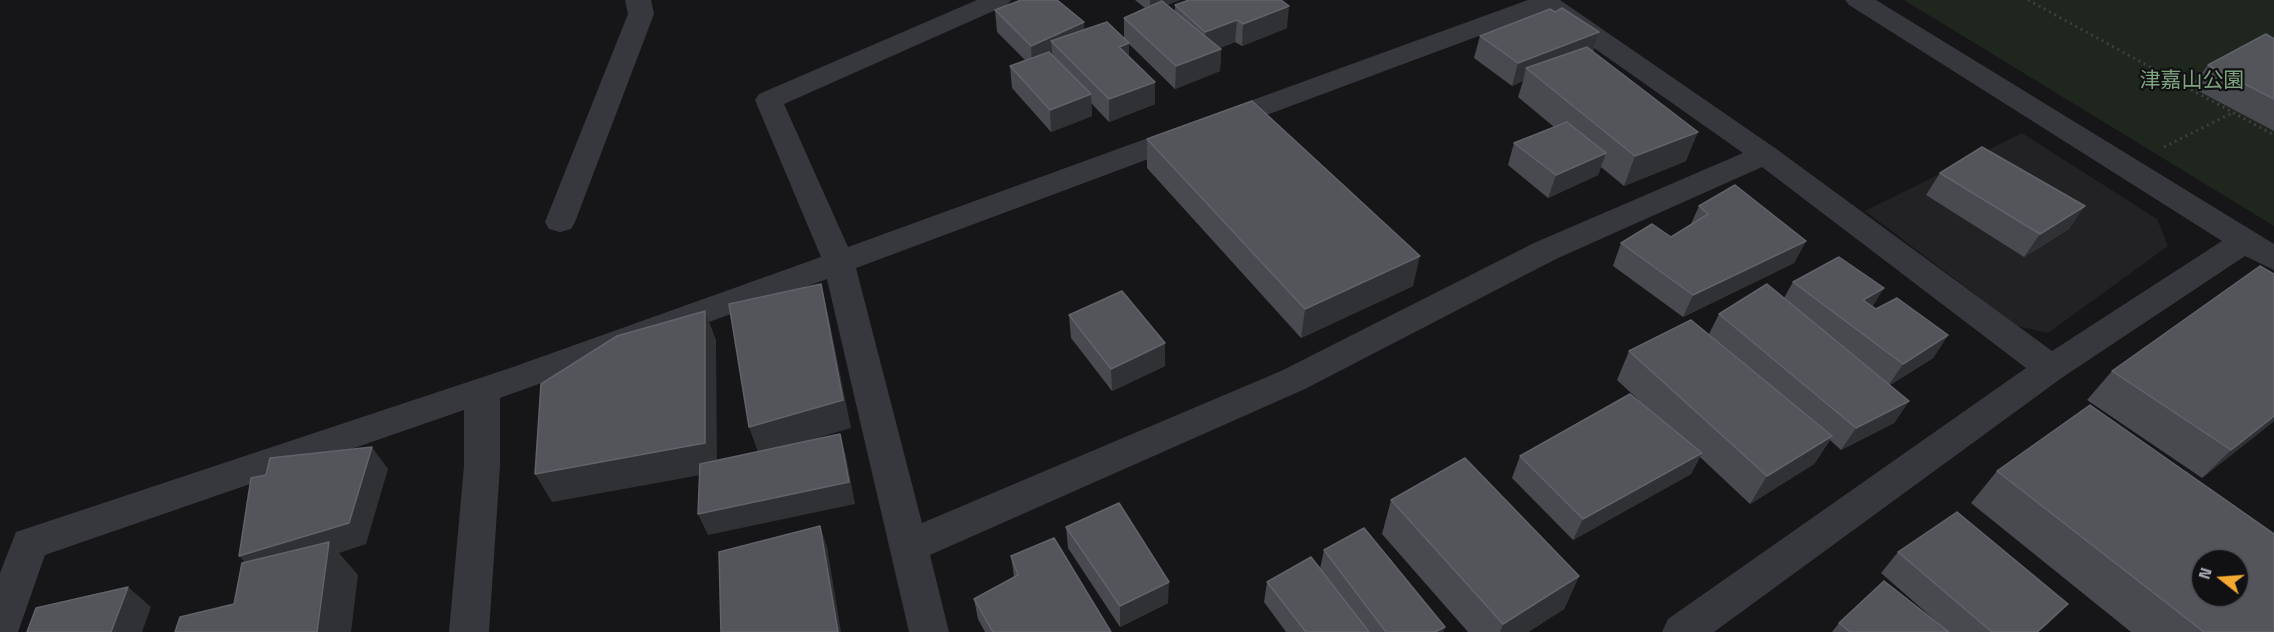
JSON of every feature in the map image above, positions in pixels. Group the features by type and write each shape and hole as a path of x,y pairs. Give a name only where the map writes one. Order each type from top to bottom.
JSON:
{"street":[{"path":"560,222 641,14 638,0"},
{"path":"929,632 838,262 769,100 998,0"},
{"path":"1858,0 2274,259"},
{"path":"0,628 15,548 482,391 1547,1 1764,155 2051,368"},
{"path":"909,546 1293,380 1545,251 1764,155"},
{"path":"1682,632 2051,368 2245,241"},
{"path":"469,632 482,466 482,391"}],"path":[{"path":"2028,0 2274,135"},
{"path":"2154,152 2233,112"}],"shaded area":[{"path":"2022,133 2157,219 2168,246 2048,333 2017,326 1865,211"}],"green space":[{"name":"津嘉山公園","path":"1904,0 2274,0 2274,226"}],"building":[{"path":"1021,0 1057,0 1084,22 1031,46 995,10"},
{"path":"1189,0 1281,0 1289,6 1243,24 1237,20 1205,32 1175,5"},
{"path":"1162,1 1221,49 1176,66 1124,18"},
{"path":"1562,8 1599,32 1518,63 1480,36 1550,9 1555,12"},
{"path":"1107,22 1129,43 1119,47 1155,82 1109,99 1051,41"},
{"path":"2266,34 2274,39 2274,99 2208,65"},
{"path":"1587,47 1698,132 1635,156 1526,68"},
{"path":"1049,52 1091,94 1050,110 1010,66"},
{"path":"1252,101 1420,256 1305,309 1147,139"},
{"path":"1567,122 1606,153 1556,175 1514,143"},
{"path":"1982,147 2085,206 2040,234 1940,173"},
{"path":"1735,185 1806,241 1693,295 1621,243 1652,224 1671,237 1708,214 1699,206"},
{"path":"1839,257 1884,288 1863,300 1876,309 1897,298 1948,335 1903,364 1793,282"},
{"path":"2260,266 2274,274 2274,416 2231,450 2112,371"},
{"path":"821,284 843,400 749,427 729,304"},
{"path":"1767,284 1909,401 1856,428 1719,314"},
{"path":"1122,291 1165,343 1111,369 1069,315"},
{"path":"705,311 705,443 535,474 541,384 617,336"},
{"path":"1691,320 1832,436 1767,476 1629,351"},
{"path":"1630,394 1702,453 1583,519 1520,456"},
{"path":"2090,405 2274,534 2274,632 2204,632 1997,471"},
{"path":"840,434 849,482 698,514 700,464"},
{"path":"372,447 349,523 239,556 251,478 266,475 270,458"},
{"path":"1465,458 1579,576 1503,624 1391,500"},
{"path":"1119,503 1169,582 1120,606 1066,527"},
{"path":"1957,512 2068,604 2037,632 1992,632 1898,552"},
{"path":"820,526 838,632 721,632 719,552"},
{"path":"1364,528 1445,627 1435,632 1386,632 1324,550"},
{"path":"1054,538 1111,632 993,632 974,599 1018,575 1011,556"},
{"path":"329,542 317,632 175,632 180,617 234,604 242,563"},
{"path":"1311,557 1369,632 1306,632 1267,582"},
{"path":"1884,581 1949,632 1850,632 1839,623"},
{"path":"128,587 111,632 27,632 36,608"}]}
